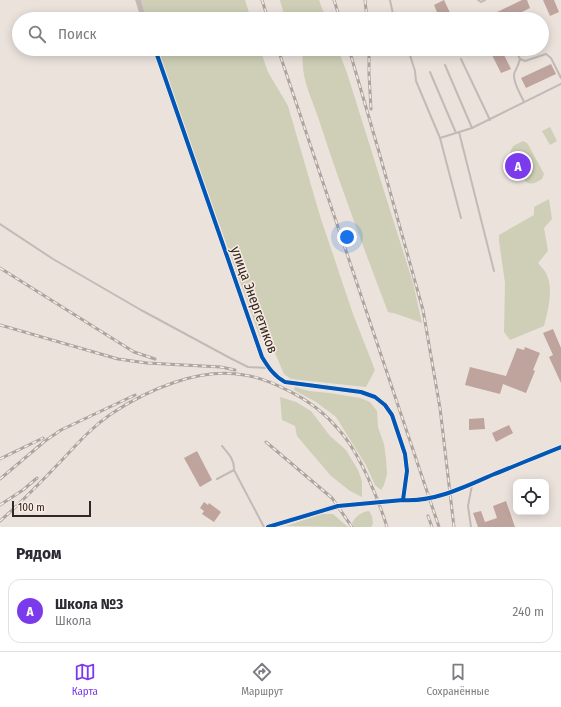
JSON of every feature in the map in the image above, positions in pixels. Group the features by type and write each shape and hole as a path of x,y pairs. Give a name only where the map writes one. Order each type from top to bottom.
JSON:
{"street":[{"path":"138,0 142,12"},
{"name":"улица Энергетиков","path":"157,56 257,345 268,368 278,379 285,382 361,392 375,397 385,405 392,416 405,454 407,471 403,500"},
{"path":"271,527 338,506 403,500 414,501 430,498 472,484 561,446"}],"lane":[{"path":"390,0 393,12"},
{"path":"478,0 481,2 485,0"},
{"path":"410,56 415,71 416,81 440,138 461,218"},
{"path":"518,56 520,59 514,75 516,84 524,102"},
{"path":"520,59 525,61 540,56"},
{"path":"548,56 561,78"},
{"path":"461,59 490,120"},
{"path":"445,65 472,128"},
{"path":"430,72 456,133"},
{"path":"440,138 472,128 490,120 561,84"},
{"path":"460,132 494,271"},
{"path":"0,224 60,263 223,355 248,367 268,368"},
{"path":"222,446 229,454 234,464 234,470 264,527"},
{"path":"217,479 234,470"},
{"path":"470,527 468,506 472,484"}],"green space":[{"path":"141,0 245,0 249,12 145,12"},
{"path":"280,0 319,0 323,12 283,12"},
{"path":"159,56 262,56 268,72 288,106 320,216 353,314 375,370 366,387 291,379 284,374 269,339 260,337"},
{"path":"303,56 341,56 413,283 422,323 388,312 361,241 307,87 303,70"},
{"path":"550,127 557,141 550,145 542,131"},
{"path":"523,141 529,146 544,174 542,179 537,182 529,183 525,181 510,153 513,146"},
{"path":"549,199 552,219 544,228 548,251 538,263 546,273 550,286 550,300 544,326 510,340 504,332 505,283 499,235 534,215 534,207"},
{"path":"295,387 309,391 360,398 370,402 377,411 378,427 384,444 386,459 387,474 381,490 375,485 366,465 336,417 316,402 294,390"},
{"path":"280,397 296,402 311,411 330,436 346,450 358,470 362,481 362,497 350,491 331,476 297,436 295,426 282,420"},
{"path":"369,511 372,516 373,524 371,527 354,527 352,523 355,518 361,513"},
{"path":"322,514 333,514 348,527 286,526"}],"building":[{"path":"444,0 450,12 437,12 434,5"},
{"path":"522,0 527,0 530,8 522,12 497,12"},
{"path":"543,0 554,0 559,12 550,16"},
{"path":"492,56 504,56 511,69 501,73"},
{"path":"551,64 556,74 526,88 521,78"},
{"path":"553,329 561,348 561,383 549,357 553,355 543,333"},
{"path":"525,347 540,353 533,370 535,371 526,393 503,384 500,394 465,385 470,367 506,376 517,348 524,350"},
{"path":"484,418 485,429 469,430 469,419"},
{"path":"509,425 513,433 496,442 492,433"},
{"path":"197,451 212,480 200,487 184,458"},
{"path":"506,501 515,527 478,527 473,513 481,511 485,522 497,518 493,506"},
{"path":"204,502 208,505 209,503 221,512 214,522 202,514 204,511 200,508"}],"railway":[{"path":"262,0 266,12"},
{"path":"334,0 338,12"},
{"path":"365,0 366,12"},
{"path":"280,56 439,527"},
{"path":"351,56 423,310 440,408 454,527"},
{"path":"369,56 371,109"},
{"path":"0,268 134,352 155,359"},
{"path":"0,325 118,359 147,363 221,367 235,370"},
{"path":"0,521 32,491 85,436 111,414 125,405 174,382 209,374 227,373 255,377 276,385 301,398 328,418 354,450 373,489 387,527"},
{"path":"0,479 45,441 61,430 135,395"},
{"path":"0,459 43,438"},
{"path":"266,442 332,498 352,527"},
{"path":"0,505 23,490 37,478"},
{"path":"428,516 432,527"}],"cycle path":[{"path":"157,56 262,357 272,371 285,382 361,392 375,397 385,405 392,415 405,454 407,471 403,500"},
{"path":"268,527 338,506 426,499 449,493 561,447"}],"place":[{"name":"Школа №3","path":"518,166"}]}
